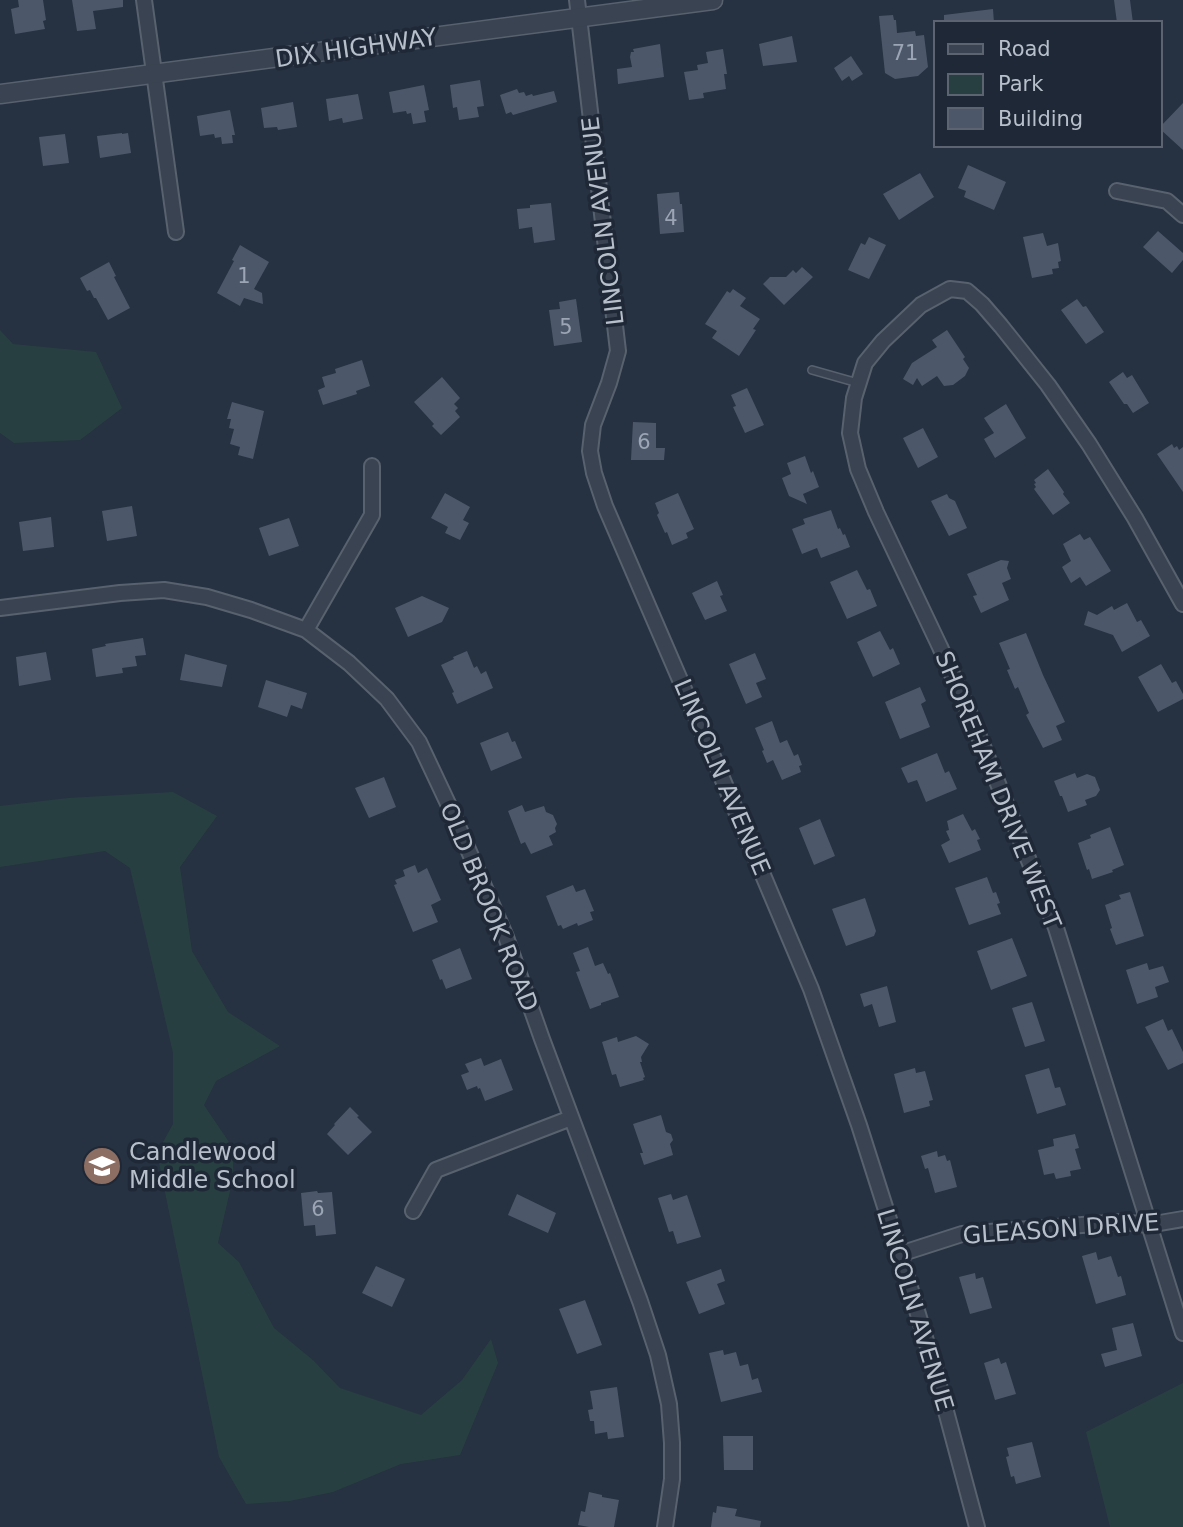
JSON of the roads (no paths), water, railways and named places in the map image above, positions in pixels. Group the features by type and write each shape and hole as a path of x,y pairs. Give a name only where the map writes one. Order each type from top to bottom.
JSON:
{"street":[{"path":"144,0 176,232"},
{"name":"DIX HIGHWAY","path":"0,94 155,75 578,9 713,0"},
{"name":"LINCOLN AVENUE","path":"578,9 618,351 593,425 590,451 594,473 605,506 811,989 859,1125 900,1254 977,1527"},
{"path":"1118,191 1167,201 1183,215"},
{"name":"SHOREHAM DRIVE WEST","path":"1183,604 1090,444 1048,385 982,304 968,291 950,289 921,305 883,341 865,363 854,398 850,433 858,469 955,680 1056,928 1183,1333"},
{"path":"306,630 372,515 372,467"},
{"name":"OLD BROOK ROAD","path":"0,608 108,594 164,590 207,597 251,610 306,630 349,663 387,699 419,742 506,937 658,1355 669,1404 672,1443 672,1479 665,1527"},
{"path":"413,1211 436,1170 571,1118"},
{"name":"GLEASON DRIVE","path":"900,1254 962,1234 1122,1222 1148,1225 1183,1219"}],"lane":[{"path":"811,370 859,383"}],"place":[{"name":"Candlewood Middle School","path":"102,1166"}]}
